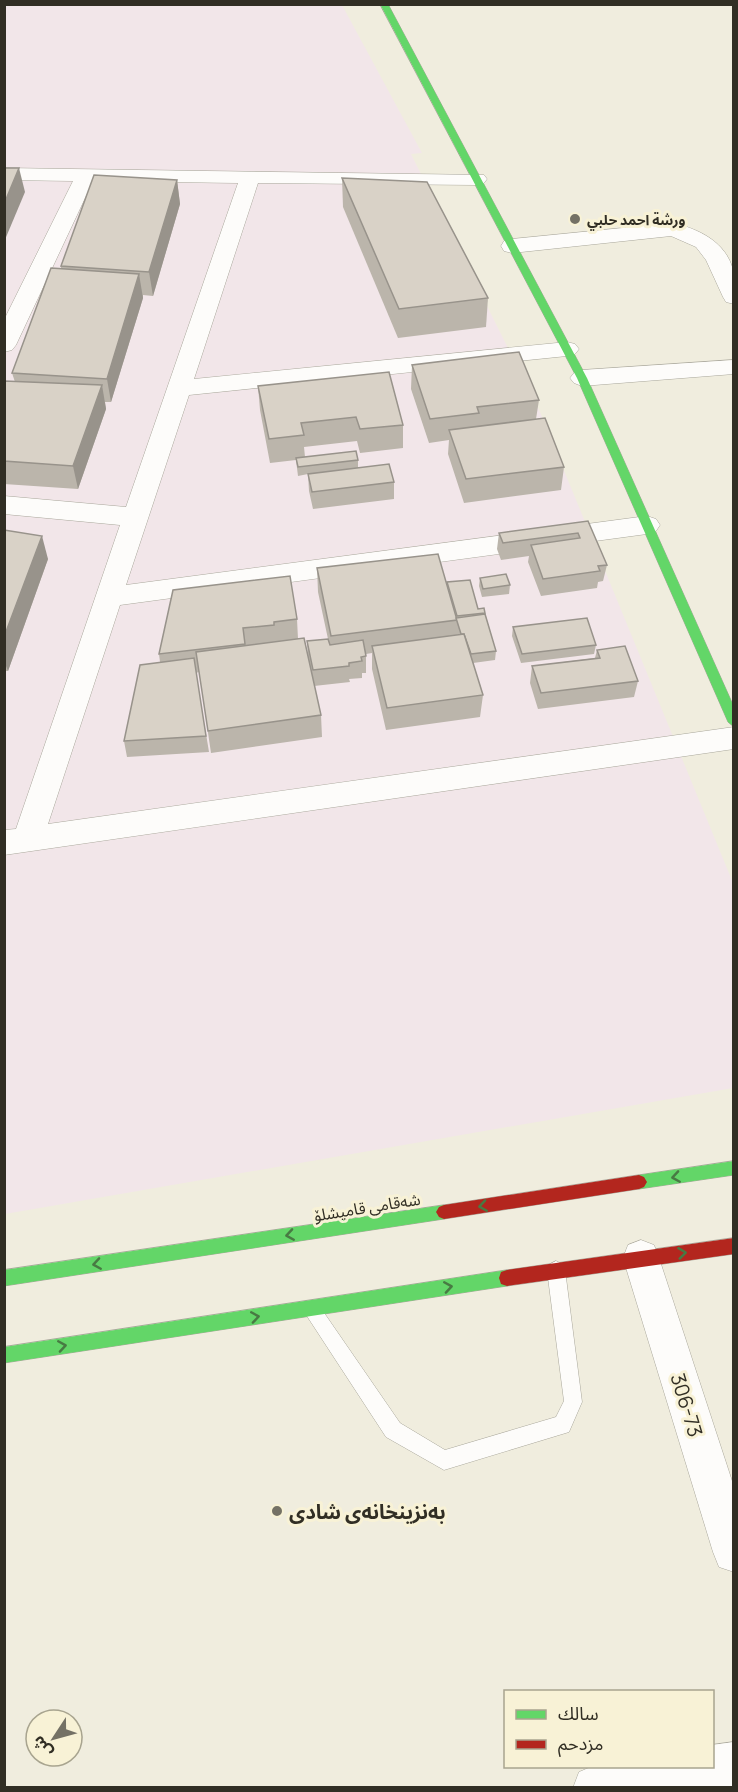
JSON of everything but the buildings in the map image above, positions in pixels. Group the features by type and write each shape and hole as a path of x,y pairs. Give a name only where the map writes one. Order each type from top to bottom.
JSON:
{"street":[{"path":"384,4 582,378 734,722"},
{"path":"4,174 477,179"},
{"path":"4,345 86,175"},
{"path":"250,177 108,597 16,842 734,738"},
{"path":"512,246 673,229 704,242 717,259 734,297"},
{"path":"178,388 567,349"},
{"path":"582,378 734,367"},
{"path":"4,505 135,518"},
{"path":"108,597 647,525"},
{"name":"شەقامی قامیشلۆ","path":"4,1278 734,1168"},
{"path":"4,1355 556,1270 734,1246"},
{"name":"306-73","path":"641,1258 734,1552"},
{"path":"714,1767 734,1764"},
{"path":"595,1788 711,1768"}],"lane":[{"path":"311,1308 393,1430 444,1460 562,1425 573,1402 556,1270"}],"shaded area":[{"path":"5,5 342,5 422,153 411,154 540,412 733,883 733,1088 5,1214"}],"traffic: fast":[{"path":"384,4 582,378 734,722"},
{"path":"639,1182 734,1168"},
{"path":"4,1278 444,1212"},
{"path":"4,1355 507,1278"}],"traffic: jam":[{"path":"444,1212 639,1182"},
{"path":"507,1278 734,1246"}],"place":[{"name":"ورشة احمد حلبي","path":"575,219"},
{"name":"بەنزینخانەی شادی","path":"277,1511"}]}
